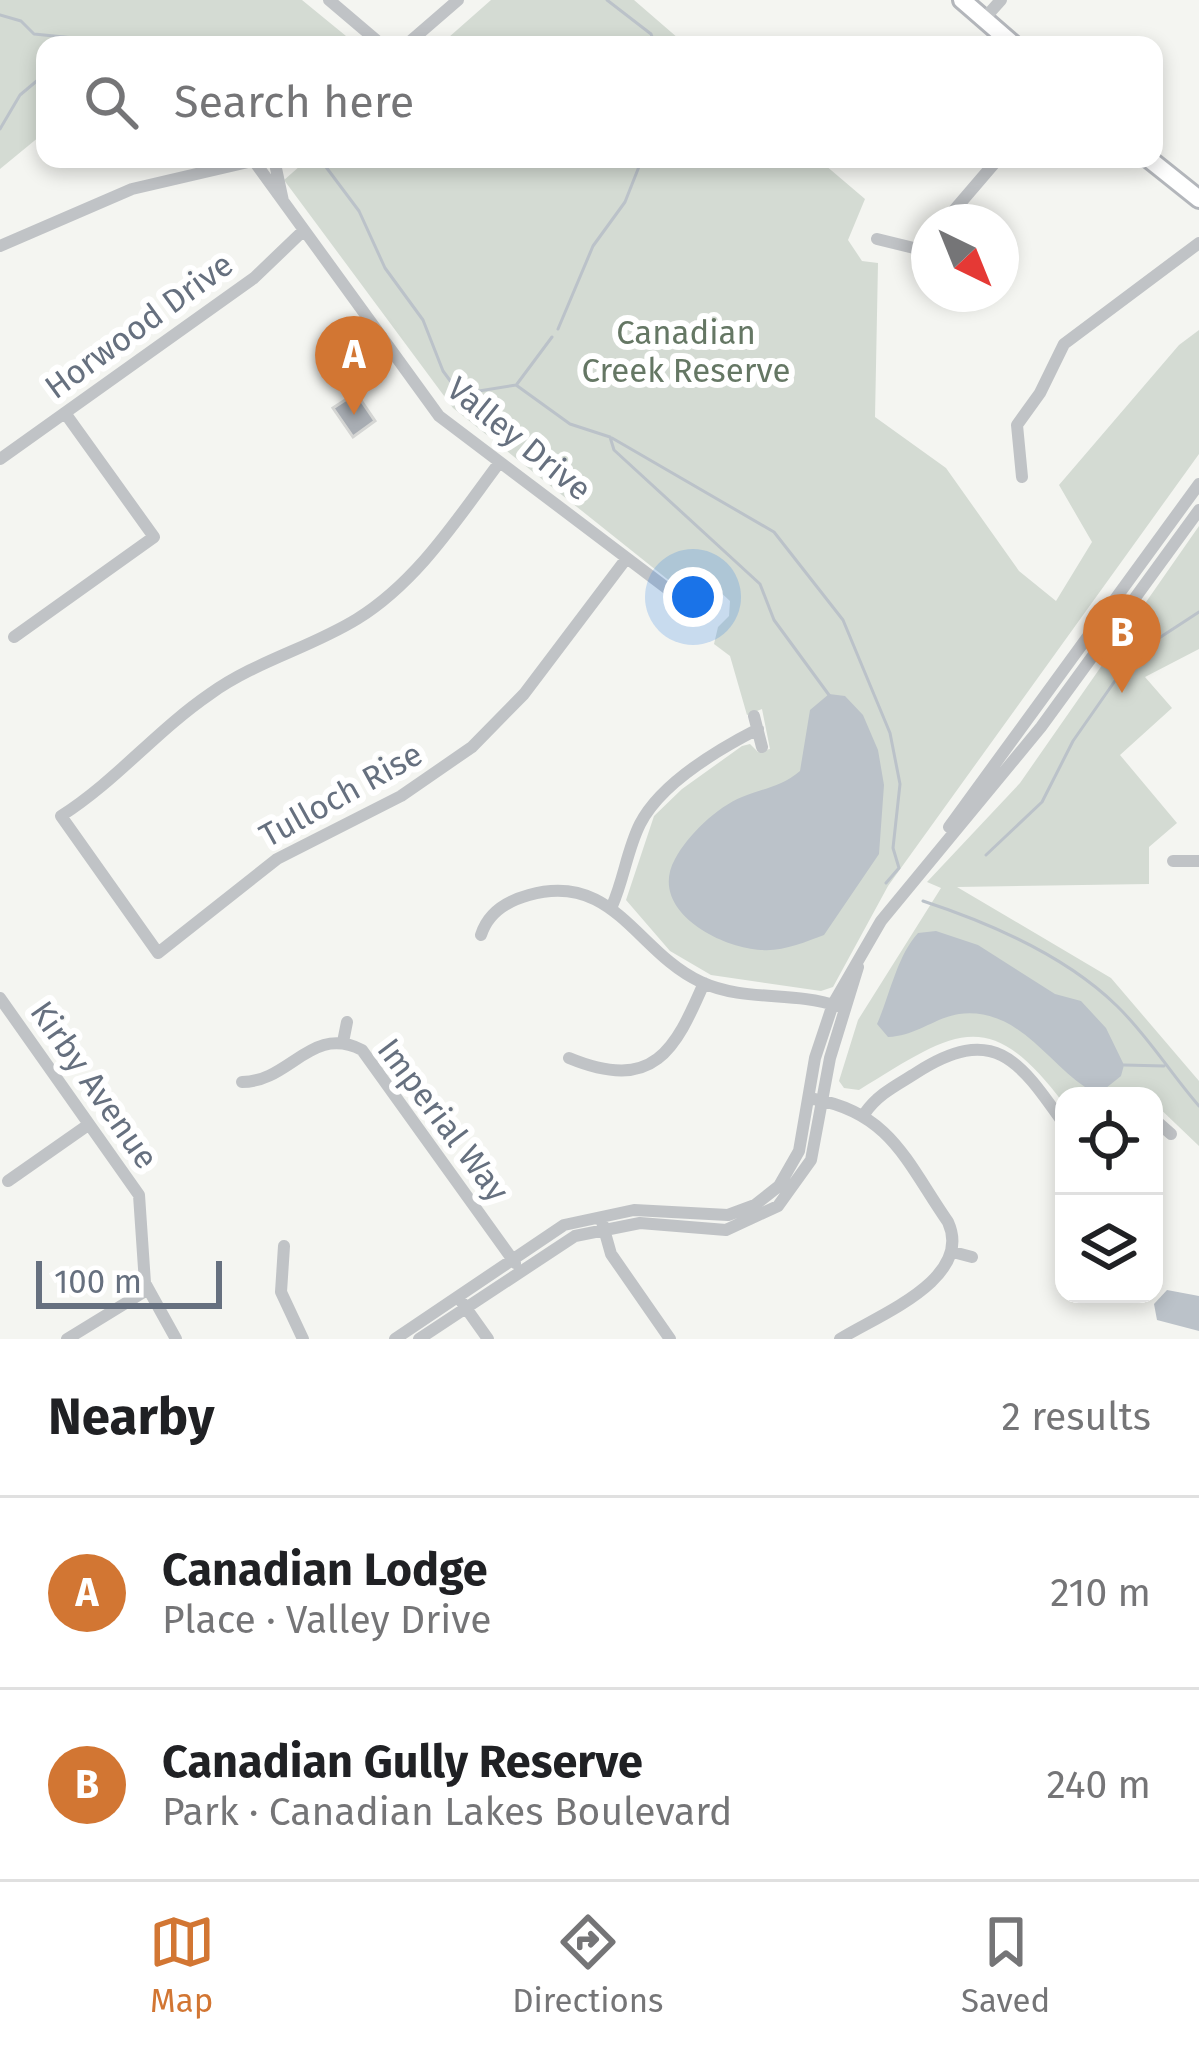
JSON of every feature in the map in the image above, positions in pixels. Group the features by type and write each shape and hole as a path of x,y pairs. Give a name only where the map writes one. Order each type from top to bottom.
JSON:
{"main road":[{"path":"962,0 1003,36"},
{"path":"1160,168 1199,199"}],"street":[{"path":"328,0 371,36"},
{"path":"416,36 458,0"},
{"path":"984,20 1001,0"},
{"path":"2,241 132,189 223,168"},
{"name":"Valley Drive","path":"263,168 434,411 684,601 714,608"},
{"name":"Valley Drive","path":"276,168 287,207"},
{"path":"959,204 990,168"},
{"name":"Horwood Drive","path":"0,459 257,275 304,230"},
{"path":"877,239 911,247"},
{"path":"1022,477 1017,425 1040,393 1061,348 1199,243"},
{"path":"14,637 154,537 65,412"},
{"name":"Tulloch Rise","path":"499,463 432,551 392,593 342,628 217,689 123,773 61,816 158,953 277,860 401,796 472,747 524,694 626,559"},
{"path":"395,1339 515,1263 602,1221 642,1209 711,1217 755,1205 778,1186 794,1164 838,1006 865,949 1199,484"},
{"path":"932,853 1041,727 1199,510"},
{"path":"612,905 636,833 651,807 756,723 762,747"},
{"path":"1173,861 1199,861"},
{"path":"481,935 503,907 537,893 574,892 612,905 673,965 704,983 743,993 795,994 838,1006"},
{"path":"569,1058 605,1067 661,1059 678,1042 704,983"},
{"name":"Kirby Avenue","path":"0,998 141,1200 139,1244 147,1290 176,1339"},
{"path":"343,1042 347,1022"},
{"name":"Imperial Way","path":"242,1082 266,1079 320,1044 343,1042 372,1059 515,1263"},
{"path":"865,1113 880,1095 938,1058 977,1048 1022,1067 1055,1112"},
{"path":"815,1099 865,1113 892,1142 948,1222 953,1252 936,1278 840,1339"},
{"path":"8,1181 88,1124"},
{"path":"1163,1128 1171,1134"},
{"path":"602,1221 611,1254 670,1339"},
{"path":"284,1246 281,1292 303,1339"},
{"path":"953,1252 972,1257"},
{"path":"67,1339 147,1290"},
{"path":"419,1339 461,1301"},
{"path":"461,1301 488,1339"}],"green space":[{"path":"0,0 302,0 346,36 36,36 36,139 0,169"},
{"path":"491,0 634,0 676,36 450,36"},
{"name":"Canadian Creek Reserve","path":"298,168 829,168 865,199 848,240 862,261 878,263 875,417 946,468 1019,571 1056,601 1092,542 1059,485 1179,345 1199,330 1199,454 888,886 833,987 821,991 711,975 670,951 626,900 654,816 682,789 742,746 750,744 758,752 770,749 762,709 747,715 730,656 714,644 718,627 729,616 730,601 718,590 691,595 681,590 453,408 284,180"},
{"path":"1199,526 1199,649 1145,677 1172,708 1120,755 1177,823 1149,847 1149,884 957,887 1111,978 1199,1081 1199,1146 1163,1112 1163,1087 1055,1087 1055,1093 1013,1051 991,1039 946,1042 859,1090 844,1088 839,1081 858,1020 941,888 927,882 1020,783"}],"shaded area":[{"path":"829,694 845,696 863,715 878,750 884,785 879,854 824,935 769,950 744,948 708,934 679,910 671,894 669,877 675,859 695,831 723,808 800,771 810,710"},
{"path":"936,931 978,945 1055,994 1081,1001 1106,1028 1124,1065 1121,1076 1107,1087 1085,1087 1014,1027 979,1014 950,1016 888,1037 877,1024 899,964 918,933"},
{"path":"1167,1290 1199,1296 1199,1331 1157,1320 1154,1304 1163,1303"}],"building":[{"path":"356,393 375,421 353,437 333,408"}],"waterway":[{"path":"607,0 652,36"},
{"path":"0,15 21,21 34,34 54,36"},
{"path":"0,129 20,95 36,82"},
{"path":"327,168 359,211 385,268 423,320 443,371 460,394 516,385 570,424 610,437 614,450 760,584 774,620 829,695"},
{"path":"558,329 593,246 625,202 638,168"},
{"path":"517,384 552,337"},
{"path":"612,438 774,532 843,620 890,733 900,784 893,848 899,868 886,883"},
{"path":"986,855 1042,802 1073,741 1133,655 1199,612"},
{"path":"923,901 1026,943 1097,988 1139,1030 1199,1106"},
{"path":"1124,1065 1164,1066"}],"place":[{"name":"Canadian Lodge","path":"354,415"},
{"name":"Canadian Gully Reserve","path":"1122,693"}]}
